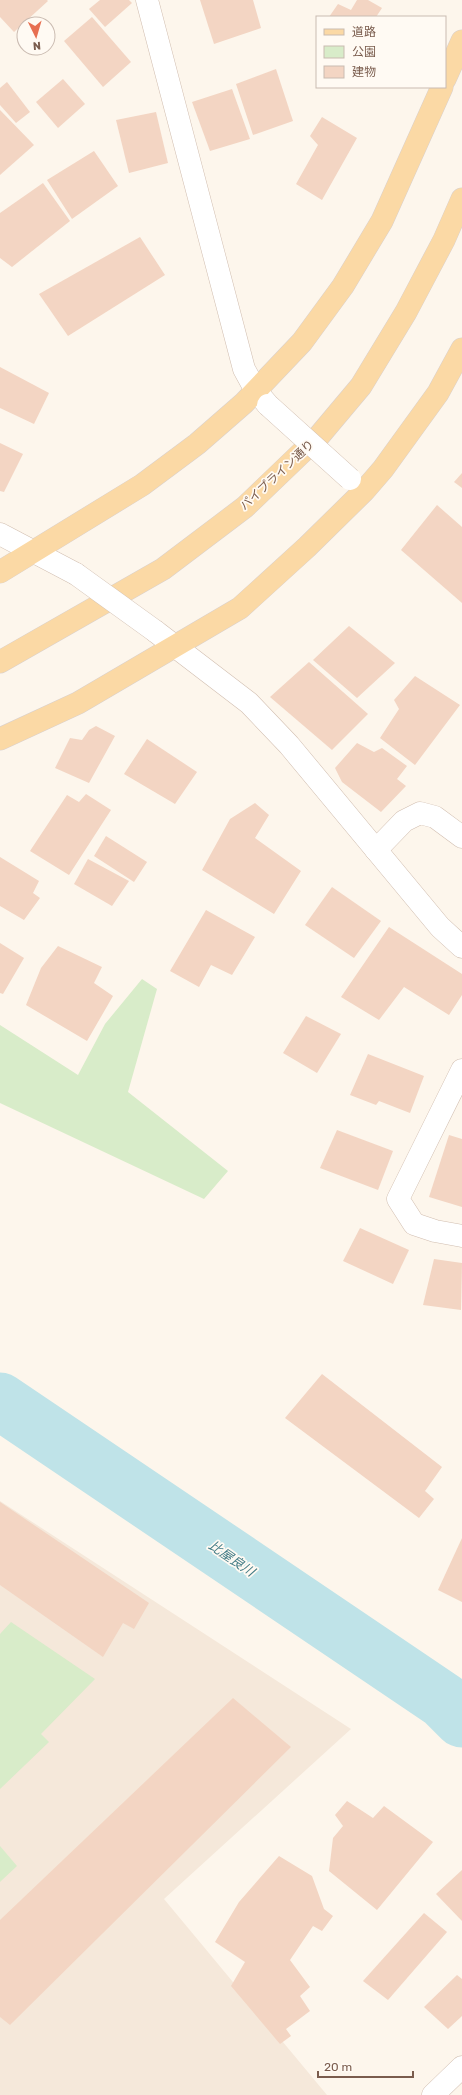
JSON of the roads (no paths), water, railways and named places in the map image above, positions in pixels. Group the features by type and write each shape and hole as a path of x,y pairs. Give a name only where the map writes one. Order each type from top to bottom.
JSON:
{"main road":[{"path":"446,77 462,41"},
{"path":"0,572 142,485 262,398 343,286 382,221 442,88"},
{"name":"パイプライン通り","path":"0,662 164,569 246,506 319,436 361,386 406,312 444,240 462,198"},
{"path":"0,739 78,703 240,608 307,547 357,485 383,468 438,393 462,349"}],"street":[{"path":"148,0 244,369 262,398 357,485"},
{"path":"0,534 76,574 156,631 249,703 289,744 440,927 462,947"},
{"path":"376,850 404,821 420,813 435,817 462,837"},
{"path":"462,1070 398,1199 414,1224 435,1231 462,1236"},
{"path":"433,2095 462,2068"}],"waterway":[{"name":"比屋良川","path":"0,1401 444,1701 462,1719"}]}
